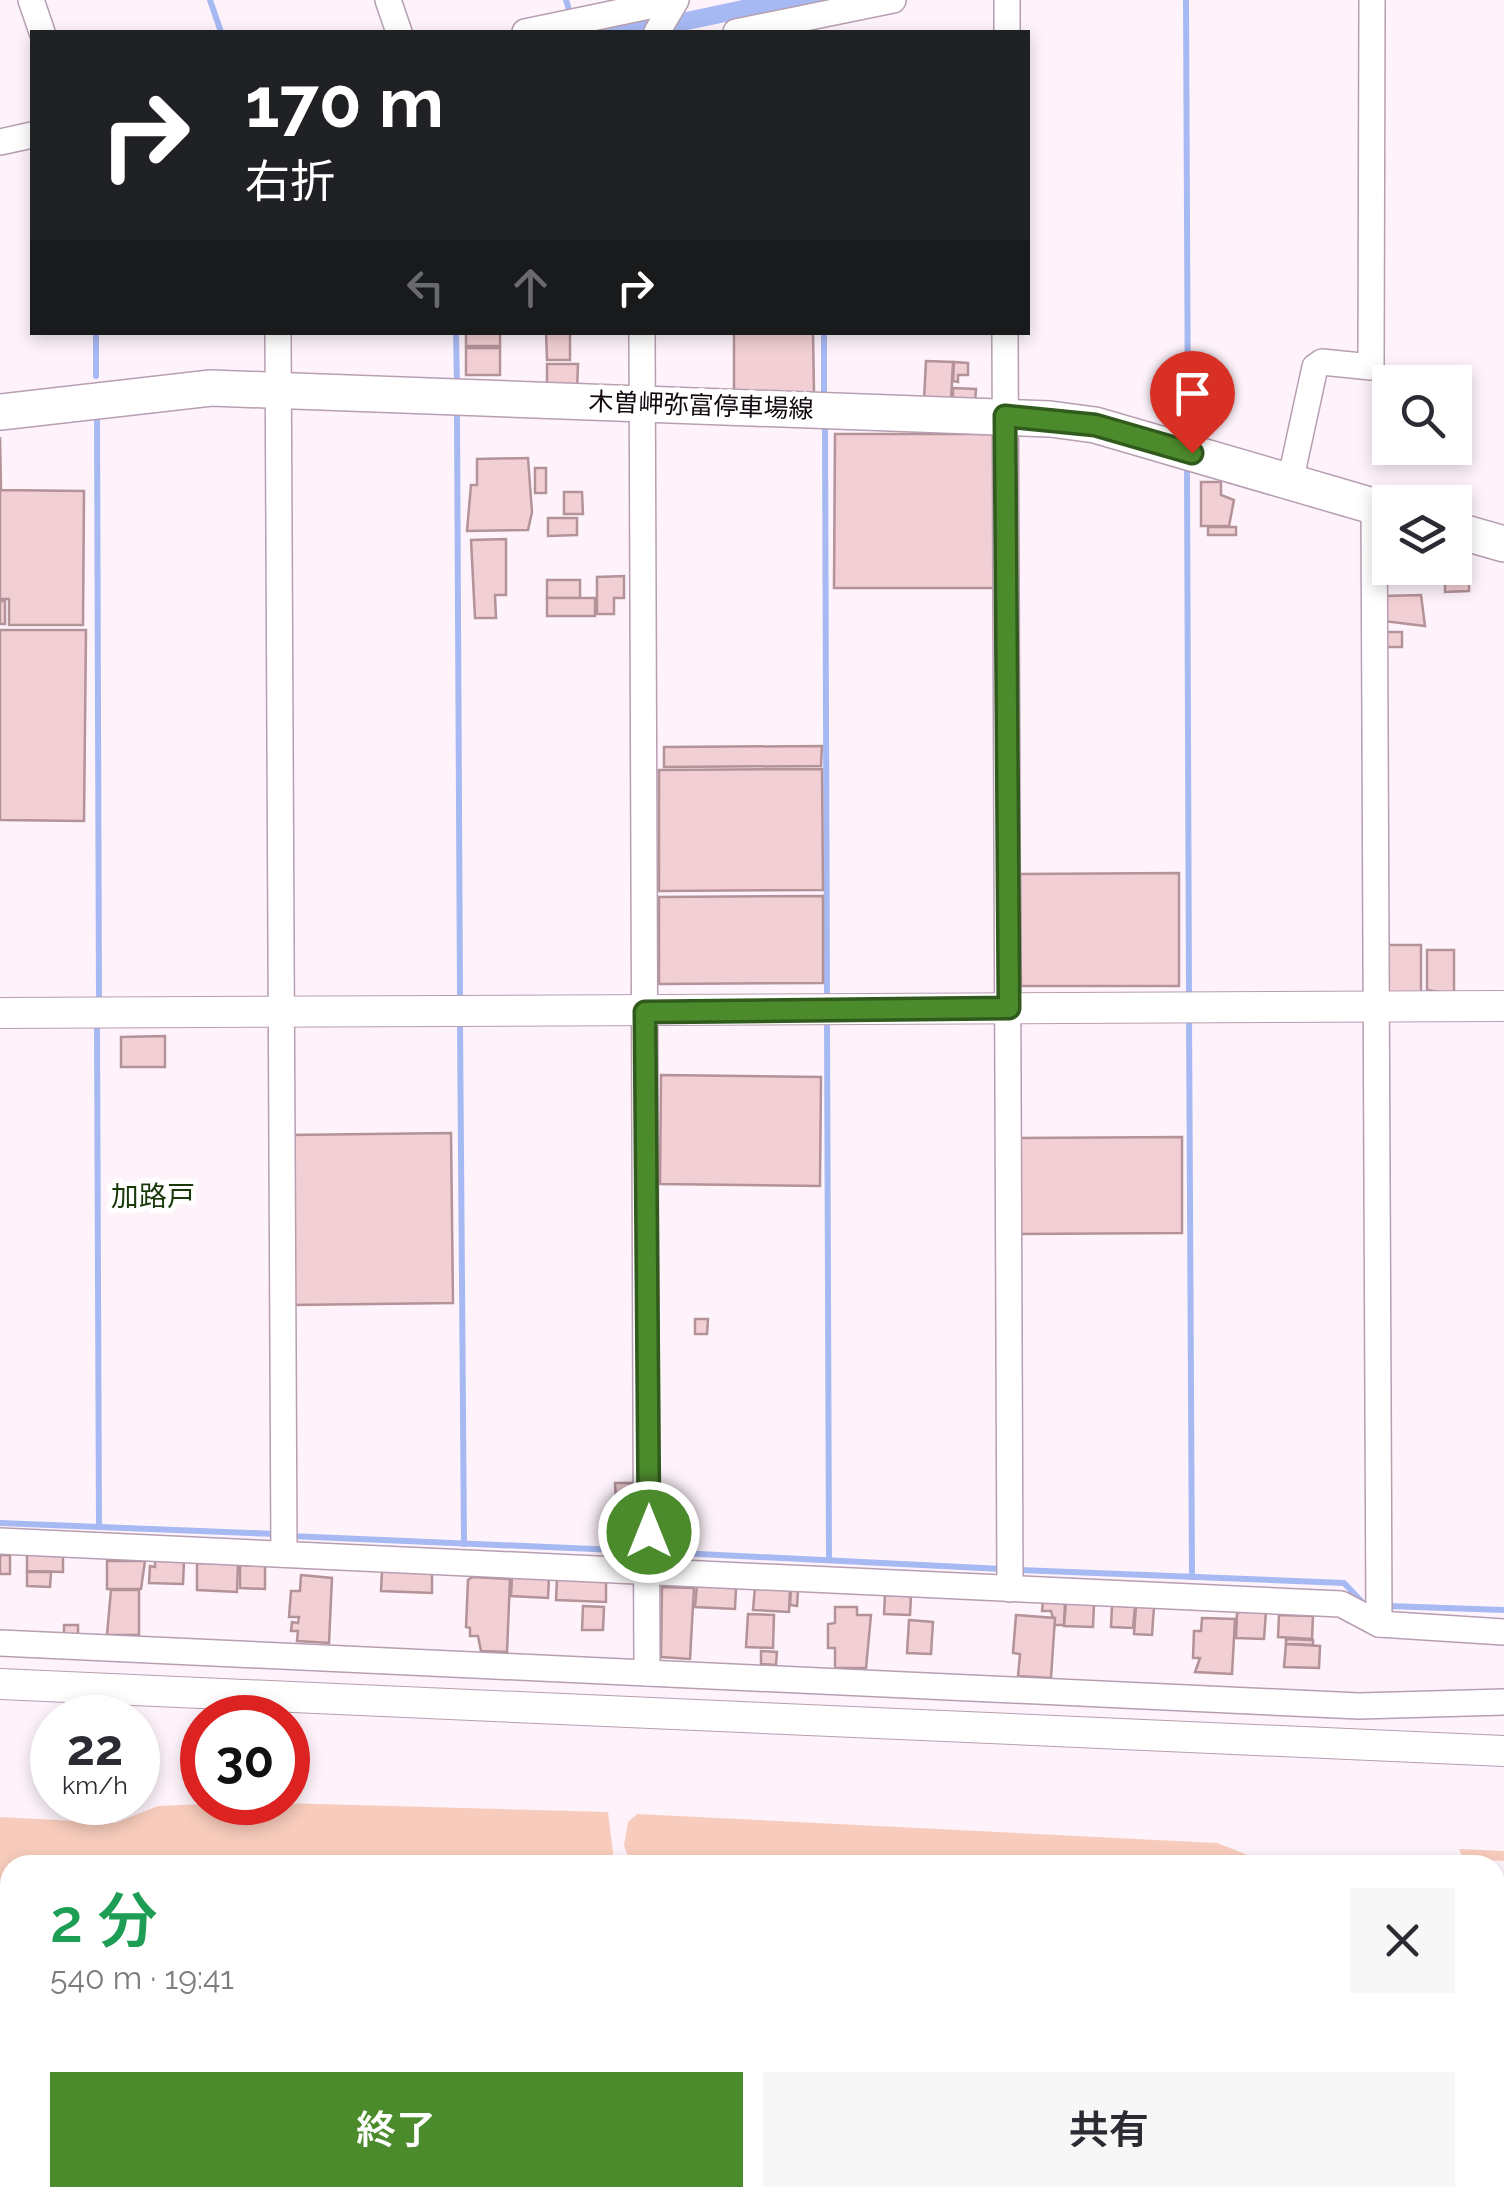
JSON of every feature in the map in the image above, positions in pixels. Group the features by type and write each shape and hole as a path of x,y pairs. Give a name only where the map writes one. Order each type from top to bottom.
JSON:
{"main road":[{"name":"木曽岬弥富停車場線","path":"0,412 154,391 1005,416 1095,425 1372,505"},
{"path":"1472,535 1504,544"}],"street":[{"path":"31,0 41,30"},
{"path":"388,0 398,30"},
{"path":"746,30 893,0"},
{"path":"1007,0 1007,30"},
{"path":"1290,482 1315,367 1322,362 1371,367 1372,0"},
{"path":"539,30 668,11"},
{"path":"0,142 30,135"},
{"path":"278,335 284,1554"},
{"path":"642,335 647,1673"},
{"path":"1005,335 1010,1590"},
{"path":"1379,1624 1375,1006 1381,585"},
{"path":"0,1014 1504,1006"},
{"path":"0,1540 1341,1604 1379,1624 1504,1632"},
{"path":"0,1643 1359,1706 1504,1702"},
{"path":"0,1684 1490,1750 1504,1736"}],"shaded area":[{"path":"310,1804 608,1812 613,1853 0,1855 0,1817 30,1819 30,1825 160,1825 160,1806 180,1805 180,1825 310,1825"},
{"path":"637,1814 1217,1843 1248,1855 628,1855 624,1845 628,1822"},
{"path":"1459,1849 1504,1851 1504,1855 1462,1855"}],"water":[{"path":"742,0 831,0 688,30 602,30"}],"building":[{"path":"466,335 500,335 500,346 466,346"},
{"path":"546,335 570,335 570,360 547,360"},
{"path":"734,335 813,335 814,392 734,393"},
{"path":"466,348 500,348 500,375 466,375"},
{"path":"926,361 953,362 951,401 924,400"},
{"path":"954,362 968,363 968,375 958,375 958,382 953,381"},
{"path":"547,364 578,364 577,390 547,390"},
{"path":"953,388 976,389 975,402 953,401"},
{"path":"835,434 996,434 996,588 834,588"},
{"path":"0,437 1,490 84,491 83,625 9,625 9,599 0,599"},
{"path":"528,458 532,512 528,530 467,531 471,485 477,485 477,459"},
{"path":"535,468 546,468 546,493 535,493"},
{"path":"1201,482 1221,482 1221,495 1234,500 1229,526 1201,526"},
{"path":"564,492 582,492 583,514 564,514"},
{"path":"548,518 577,518 577,535 548,536"},
{"path":"1208,527 1236,527 1236,535 1208,535"},
{"path":"506,539 506,595 495,595 496,618 475,618 471,540"},
{"path":"624,576 624,598 614,598 614,614 597,614 597,577"},
{"path":"547,580 580,580 580,598 547,598"},
{"path":"1445,585 1469,585 1469,591 1445,592"},
{"path":"1421,595 1425,626 1383,621 1383,596"},
{"path":"547,598 595,598 595,616 547,616"},
{"path":"0,601 5,601 5,624 0,624"},
{"path":"0,630 86,630 84,821 0,820"},
{"path":"1382,632 1402,632 1402,647 1382,647"},
{"path":"822,746 821,766 664,767 664,747"},
{"path":"822,769 823,890 659,891 659,770"},
{"path":"1179,873 1179,986 1021,986 1020,874"},
{"path":"823,896 823,983 659,984 659,897"},
{"path":"1383,945 1421,945 1421,992 1388,993"},
{"path":"1427,950 1454,950 1454,994 1427,990"},
{"path":"165,1036 165,1067 121,1067 121,1037"},
{"path":"661,1075 821,1077 820,1186 660,1184"},
{"path":"451,1133 453,1303 291,1305 289,1135"},
{"path":"1182,1137 1182,1233 1019,1234 1019,1138"},
{"path":"695,1319 708,1319 707,1334 695,1334"},
{"path":"615,1483 636,1483 636,1499 616,1500"},
{"path":"27,1554 63,1555 63,1572 27,1571"},
{"path":"0,1555 10,1555 10,1574 0,1574"},
{"path":"155,1560 184,1561 183,1584 149,1583 150,1566 155,1567"},
{"path":"107,1561 145,1561 141,1589 107,1589"},
{"path":"197,1563 238,1564 237,1592 197,1590"},
{"path":"240,1565 265,1566 265,1589 240,1588"},
{"path":"382,1571 432,1572 432,1593 381,1591"},
{"path":"27,1572 51,1572 50,1587 27,1586"},
{"path":"301,1575 332,1578 329,1643 297,1641 298,1631 291,1631 292,1622 298,1623 299,1617 289,1617 291,1591 300,1591"},
{"path":"512,1577 549,1578 548,1598 511,1596"},
{"path":"557,1578 606,1580 606,1602 556,1600"},
{"path":"510,1579 507,1652 481,1651 478,1636 470,1636 470,1628 466,1627 468,1580"},
{"path":"697,1585 736,1587 735,1609 695,1607"},
{"path":"662,1587 694,1588 690,1659 661,1657"},
{"path":"755,1587 790,1589 789,1612 753,1610"},
{"path":"791,1589 798,1590 797,1606 790,1605"},
{"path":"111,1590 139,1590 139,1635 107,1635"},
{"path":"885,1595 911,1596 910,1615 884,1614"},
{"path":"1043,1601 1065,1602 1064,1625 1055,1625 1051,1611 1042,1611"},
{"path":"1066,1602 1094,1603 1093,1627 1064,1626"},
{"path":"1112,1605 1135,1607 1133,1628 1111,1627"},
{"path":"583,1606 604,1607 603,1630 582,1630"},
{"path":"1136,1606 1154,1607 1152,1635 1134,1634"},
{"path":"835,1607 857,1607 857,1615 871,1615 866,1668 835,1668 835,1648 828,1648 828,1624 835,1623"},
{"path":"1266,1611 1264,1639 1236,1638 1237,1613"},
{"path":"748,1614 774,1615 773,1648 746,1647"},
{"path":"1016,1615 1055,1618 1051,1678 1018,1676 1020,1654 1013,1653"},
{"path":"1279,1615 1313,1616 1312,1639 1278,1637"},
{"path":"1202,1618 1235,1619 1232,1674 1195,1672 1200,1658 1193,1658 1194,1631 1201,1631"},
{"path":"909,1620 933,1622 931,1654 907,1653"},
{"path":"64,1625 78,1625 78,1635 64,1634"},
{"path":"1286,1639 1313,1640 1313,1645 1286,1644"},
{"path":"1286,1644 1320,1646 1319,1668 1284,1667"},
{"path":"761,1651 777,1652 776,1665 761,1664"}],"waterway":[{"path":"210,0 220,30"},
{"path":"566,0 569,10"},
{"path":"1186,0 1188,432"},
{"path":"96,335 96,376"},
{"path":"456,335 457,386"},
{"path":"824,335 824,399"},
{"path":"97,414 99,1002"},
{"path":"457,417 460,997"},
{"path":"825,426 827,998"},
{"path":"1187,470 1189,998"},
{"path":"1189,1016 1192,1577"},
{"path":"827,1021 829,1560"},
{"path":"460,1022 464,1544"},
{"path":"97,1027 99,1527"},
{"path":"0,1523 276,1534"},
{"path":"290,1536 639,1551"},
{"path":"659,1552 1002,1569"},
{"path":"1020,1570 1344,1583 1364,1604"},
{"path":"1387,1606 1504,1610"}],"district":[{"name":"加路戸","path":"153,1196"}],"route":[{"path":"649,1532 645,1012 1009,1008 1005,416 1095,425 1192,453"}]}
